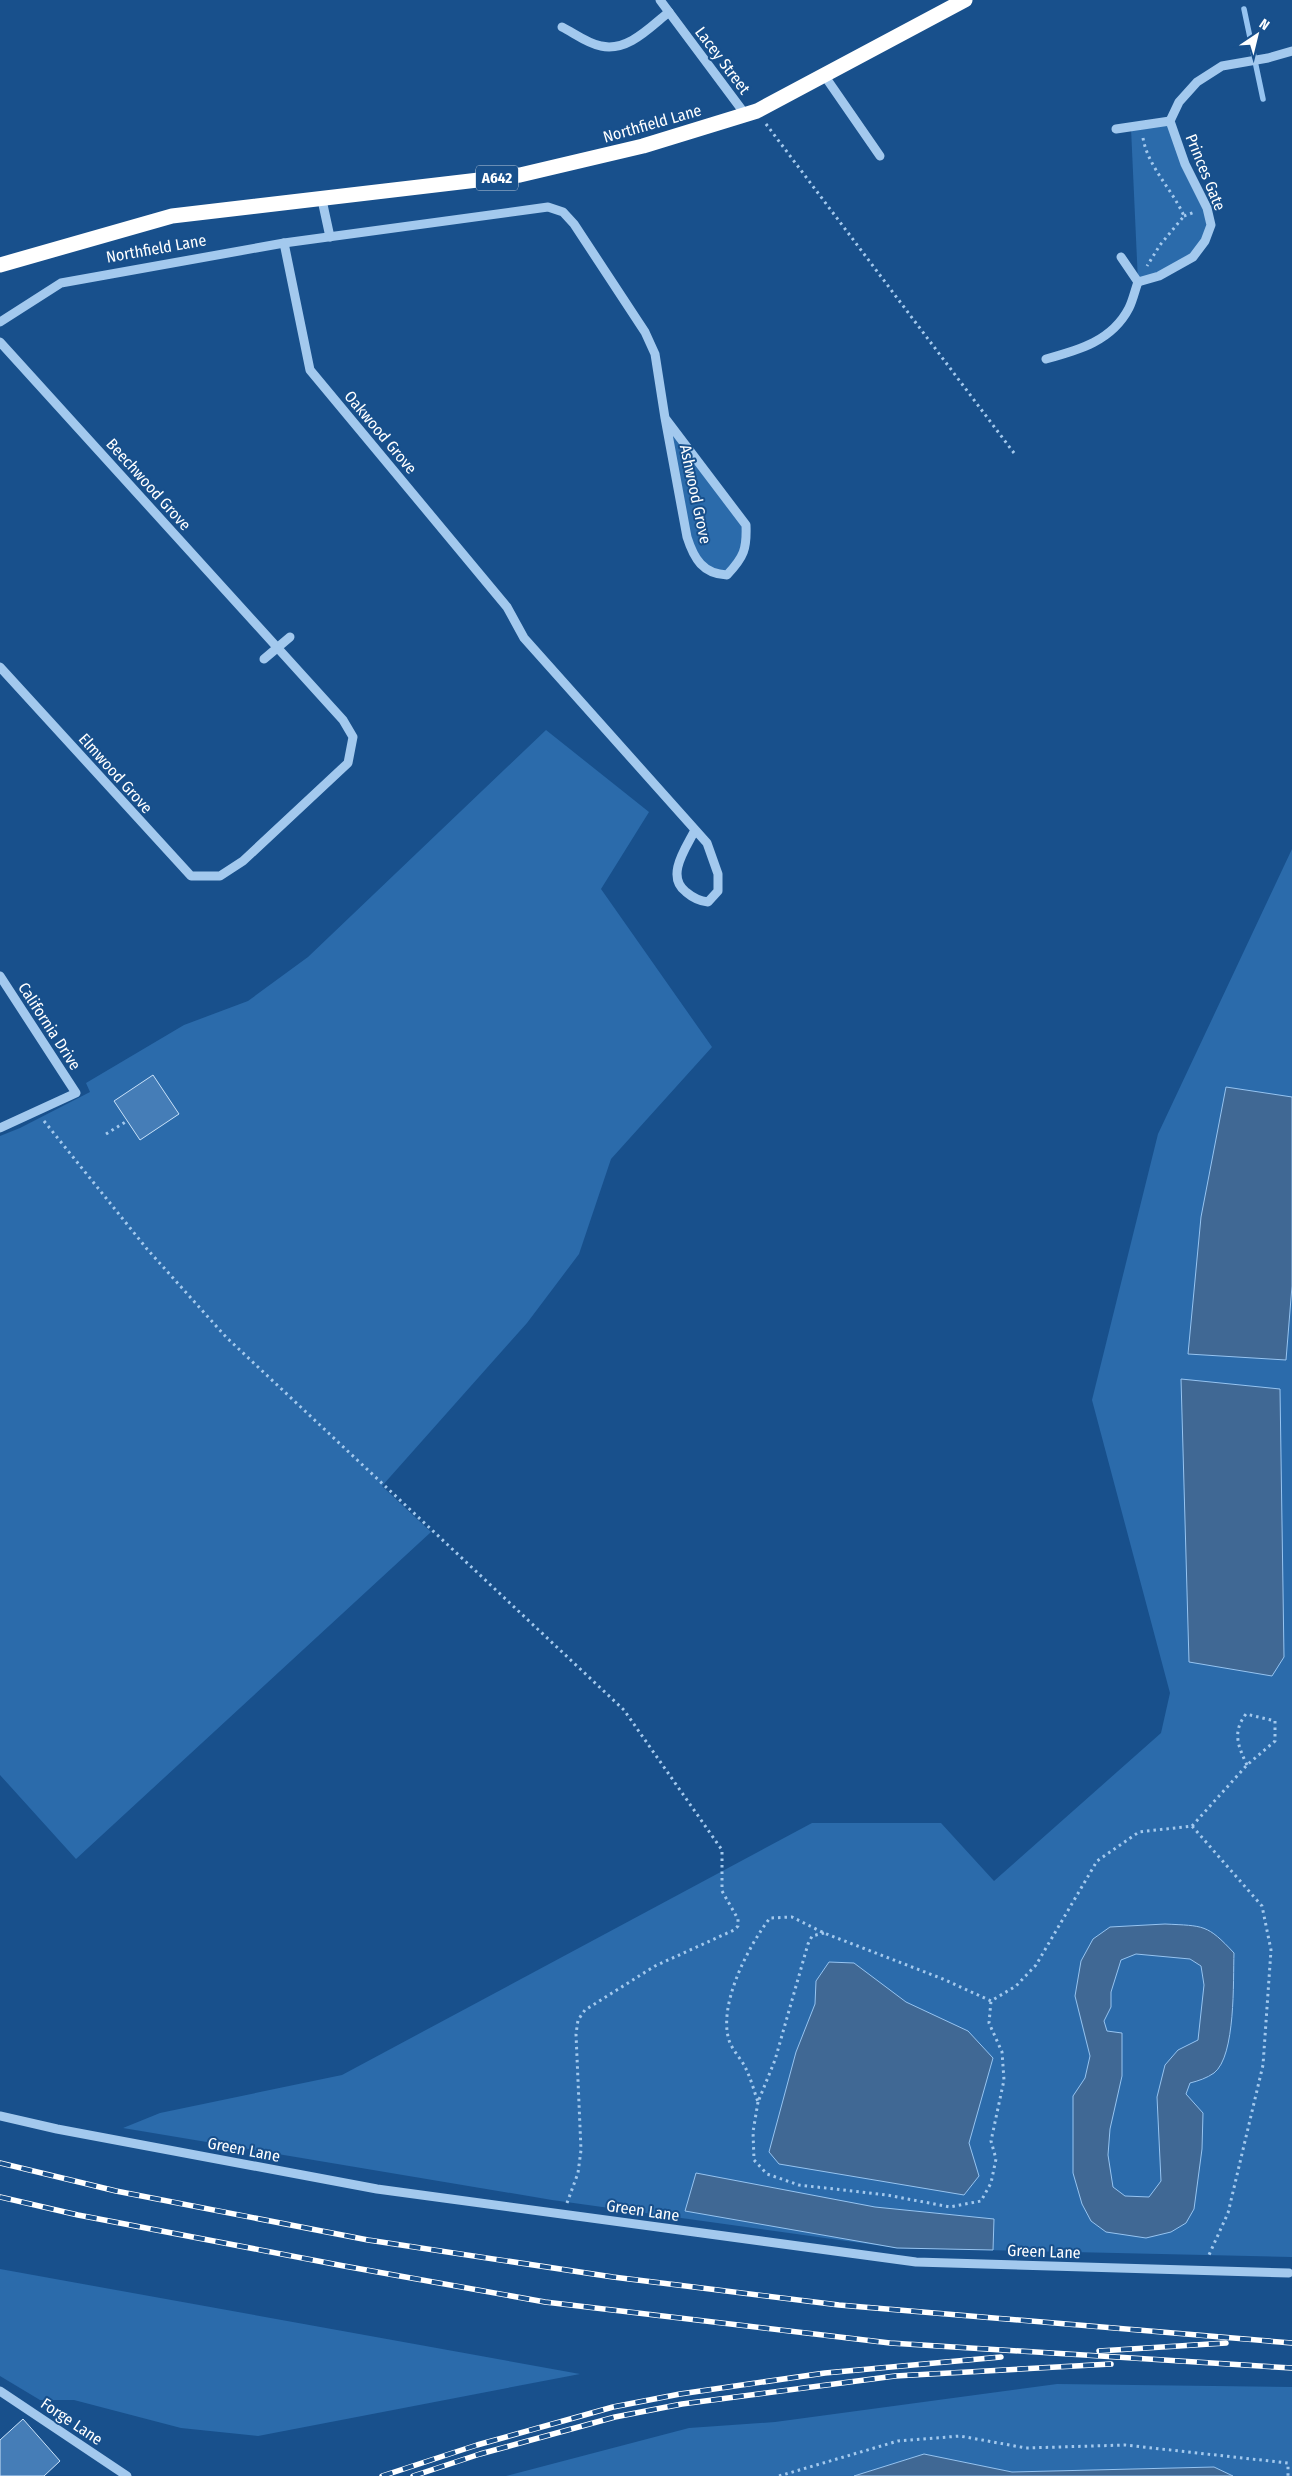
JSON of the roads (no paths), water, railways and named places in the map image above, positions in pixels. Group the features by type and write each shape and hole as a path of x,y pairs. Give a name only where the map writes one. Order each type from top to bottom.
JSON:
{"highway":[{"name":"Northfield Lane","path":"0,265 172,216 322,200 520,175 643,146 751,113 965,0"}],"street":[{"name":"Lacey Street","path":"660,0 751,113"},
{"path":"562,27 601,46 618,46 631,42 668,12"},
{"name":"Princes Gate","path":"1138,282 1159,276 1193,257 1205,241 1211,225 1207,208 1185,164 1170,120 1179,102 1197,82 1222,66 1268,58 1292,50"},
{"path":"824,76 880,156"},
{"path":"1116,129 1170,120"},
{"path":"322,200 330,237"},
{"name":"Northfield Lane","path":"0,322 60,282 284,243 529,208 548,207 563,212"},
{"name":"Ashwood Grove","path":"563,212 574,224 645,332 655,354 665,418 687,537 692,552 701,565 714,574 727,575 740,562 747,545 746,525 665,418"},
{"name":"Oakwood Grove","path":"284,243 310,370 511,614 524,638 707,843 718,874 718,891 708,902 700,901 678,884 676,872 695,830"},
{"path":"1046,358 1083,349 1092,344 1111,331 1129,308 1138,282 1121,257"},
{"name":"Beechwood Grove","path":"0,342 343,720 353,736 348,763 244,860 220,876"},
{"path":"264,659 290,637"},
{"name":"Elmwood Grove","path":"0,668 191,876 220,876"},
{"name":"California Drive","path":"0,976 76,1094 0,1128"},
{"name":"Green Lane","path":"0,2116 57,2129 376,2189 916,2262 1289,2273"},
{"name":"Forge Lane","path":"0,2391 127,2476"}],"waterway":[{"path":"1244,9 1263,99"}],"railway":[{"path":"0,2163 116,2191 368,2240 613,2277 839,2305 1292,2343"},
{"path":"0,2197 78,2215 545,2302 890,2343 1292,2368"},
{"path":"1099,2351 1226,2343"},
{"path":"382,2476 477,2445 613,2407 680,2394 825,2373 1001,2357"},
{"path":"413,2476 480,2454 615,2417 682,2404 895,2376 1111,2364"}]}
